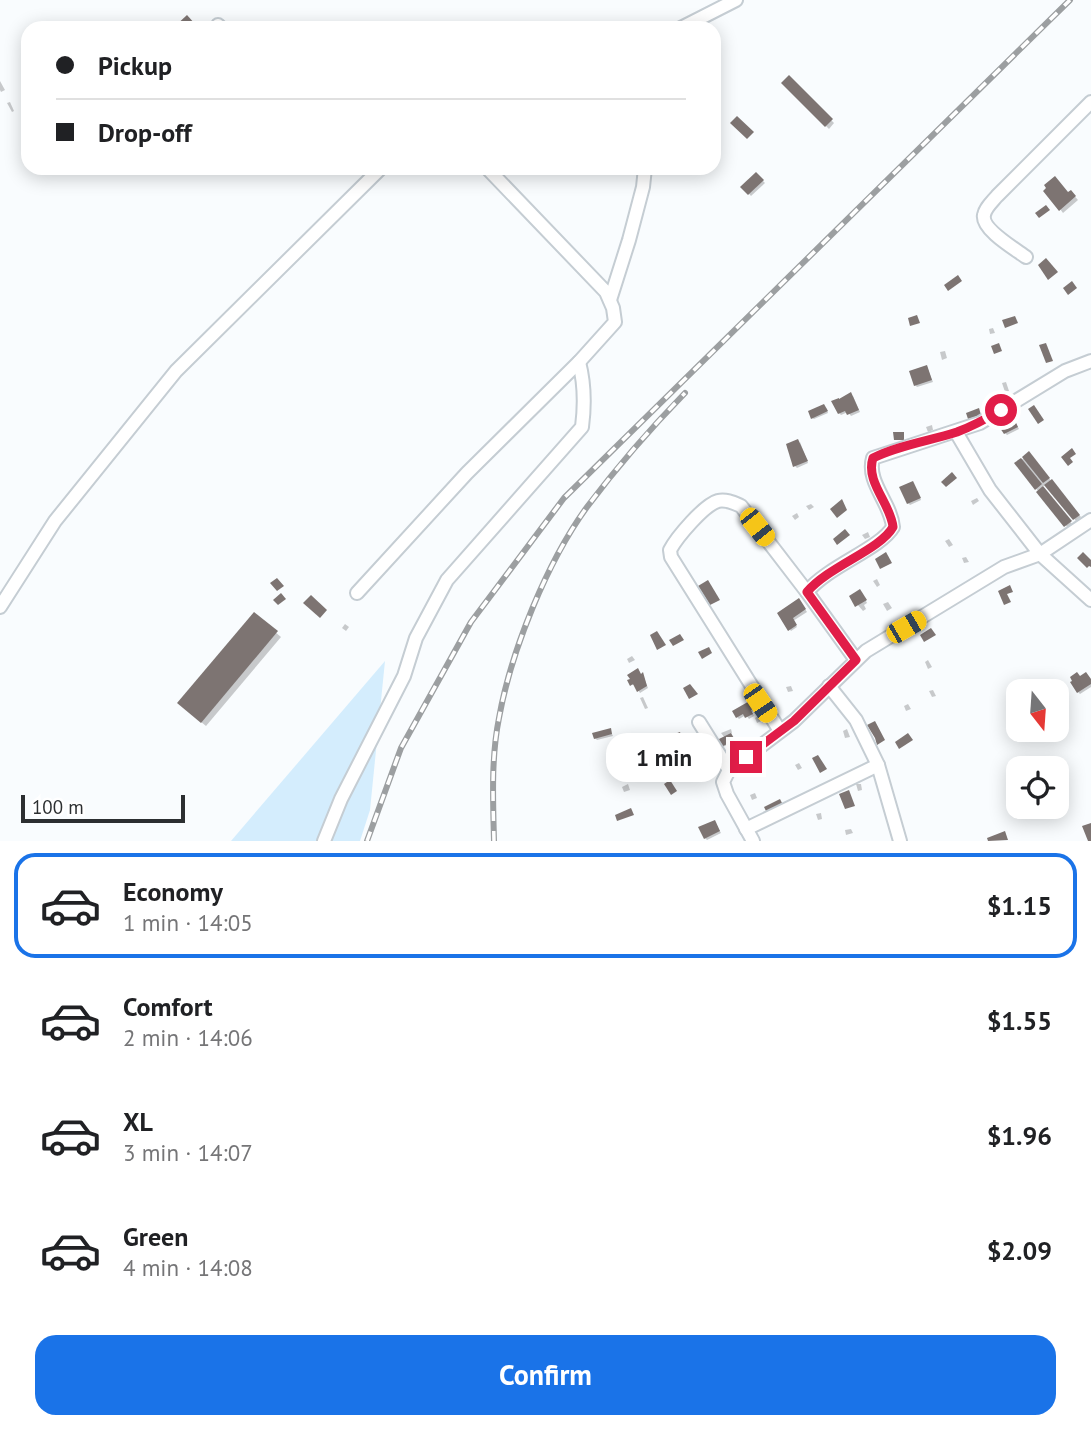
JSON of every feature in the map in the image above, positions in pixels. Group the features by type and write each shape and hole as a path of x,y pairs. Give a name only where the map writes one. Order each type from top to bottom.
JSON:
{"street":[{"path":"705,21 736,0"},
{"path":"1026,257 991,232 984,220 984,214 997,197 1091,102"},
{"path":"0,607 55,521 176,371 371,175"},
{"path":"357,593 467,473 579,362 615,322 606,292 493,175"},
{"path":"610,300 629,240 644,175"},
{"path":"807,592 826,574 884,537 893,527 892,518 870,466 873,458 979,423 1065,371 1091,361"},
{"path":"324,841 350,780 404,676 415,638 447,580 582,427 584,394 579,362"},
{"path":"956,432 990,491 1040,554 1091,600"},
{"path":"780,731 678,568 670,550 707,508 719,501 741,506 856,660"},
{"path":"753,841 727,794 723,782 729,770 794,721 866,651 1003,567 1040,554 1091,520"},
{"path":"829,686 856,720 878,765 900,841"},
{"path":"699,722 729,770"},
{"path":"746,829 878,765"}],"shaded area":[{"path":"385,661 370,810 360,841 231,841"}],"building":[{"path":"187,15 192,21 181,21"},
{"path":"789,75 833,119 825,127 781,83"},
{"path":"737,116 754,132 747,139 730,123"},
{"path":"756,172 764,180 748,195 740,187"},
{"path":"1055,176 1068,192 1071,190 1076,196 1059,211 1043,191 1046,188 1044,185"},
{"path":"1046,205 1050,210 1039,218 1035,213"},
{"path":"1046,258 1058,272 1048,280 1038,265"},
{"path":"958,275 962,281 948,291 944,285"},
{"path":"1072,281 1077,288 1068,295 1063,288"},
{"path":"917,315 920,323 910,326 908,318"},
{"path":"1015,316 1018,323 1005,328 1002,320"},
{"path":"999,343 1002,351 994,354 991,346"},
{"path":"1046,343 1053,361 1046,363 1039,345"},
{"path":"927,365 932,380 914,386 909,371"},
{"path":"851,392 859,410 847,415 845,411 838,414 831,401"},
{"path":"824,404 828,411 811,419 808,411"},
{"path":"1034,405 1044,420 1038,424 1028,409"},
{"path":"979,408 981,415 968,419 966,413"},
{"path":"1012,414 1018,427 1004,434 996,422"},
{"path":"893,432 904,432 904,440 894,440"},
{"path":"798,439 808,461 793,467 786,444"},
{"path":"1072,448 1076,454 1070,458 1073,462 1068,466 1061,457"},
{"path":"1029,451 1050,478 1043,483 1022,457"},
{"path":"1021,458 1042,484 1035,490 1014,463"},
{"path":"952,472 957,478 946,487 941,482"},
{"path":"1052,479 1080,515 1073,520 1044,485"},
{"path":"913,481 921,498 907,504 899,487"},
{"path":"1043,486 1072,521 1064,527 1036,492"},
{"path":"842,499 847,510 837,518 830,509"},
{"path":"845,529 850,535 837,545 833,539"},
{"path":"886,552 892,563 880,569 875,559"},
{"path":"1083,552 1091,560 1091,567 1087,568 1077,558"},
{"path":"277,578 284,586 277,591 270,583"},
{"path":"708,580 720,600 710,605 698,586"},
{"path":"1010,585 1013,592 1007,594 1011,602 1004,605 998,591"},
{"path":"860,589 867,600 855,607 849,596"},
{"path":"281,593 286,599 278,605 273,600"},
{"path":"311,595 327,610 320,618 303,603"},
{"path":"799,598 806,609 793,618 797,625 788,631 777,613"},
{"path":"254,612 278,631 201,723 177,703"},
{"path":"931,628 936,635 924,642 920,635"},
{"path":"657,631 666,645 657,650 650,635"},
{"path":"680,634 684,640 673,646 669,640"},
{"path":"709,647 712,653 702,659 698,652"},
{"path":"638,668 641,674 643,672 647,686 637,692 633,684 630,686 627,675"},
{"path":"1077,672 1080,676 1086,672 1091,684 1077,693 1070,677"},
{"path":"690,684 698,694 689,699 683,688"},
{"path":"753,699 757,707 751,710 753,714 745,718 743,714 736,718 732,711"},
{"path":"875,721 885,740 877,745 867,725"},
{"path":"611,728 612,734 594,739 592,733"},
{"path":"680,732 684,743 677,746 676,741 667,745 664,738"},
{"path":"731,733 735,740 721,747 717,740"},
{"path":"908,733 913,740 899,749 895,742"},
{"path":"693,749 698,755 693,761 679,767 676,761"},
{"path":"664,754 665,768 657,769 656,755"},
{"path":"818,755 827,769 820,773 812,758"},
{"path":"670,780 677,791 671,795 664,784"},
{"path":"849,790 855,806 845,809 839,794"},
{"path":"780,799 783,805 767,813 764,807"},
{"path":"631,808 634,815 617,821 615,815"},
{"path":"715,820 720,831 704,839 698,827"},
{"path":"1091,823 1091,841 1088,841 1082,826"},
{"path":"1005,831 1008,840 988,841 987,838"}],"railway":[{"path":"367,841 401,748 471,622 564,498 1070,0"},
{"path":"494,841 493,779 496,733 512,664 532,608 558,554 587,507 634,448 685,393"}],"route":[{"path":"746,757 794,721 856,660 807,592 826,574 884,537 893,527 892,518 870,466 873,458 910,444 956,432 1001,410"}]}
